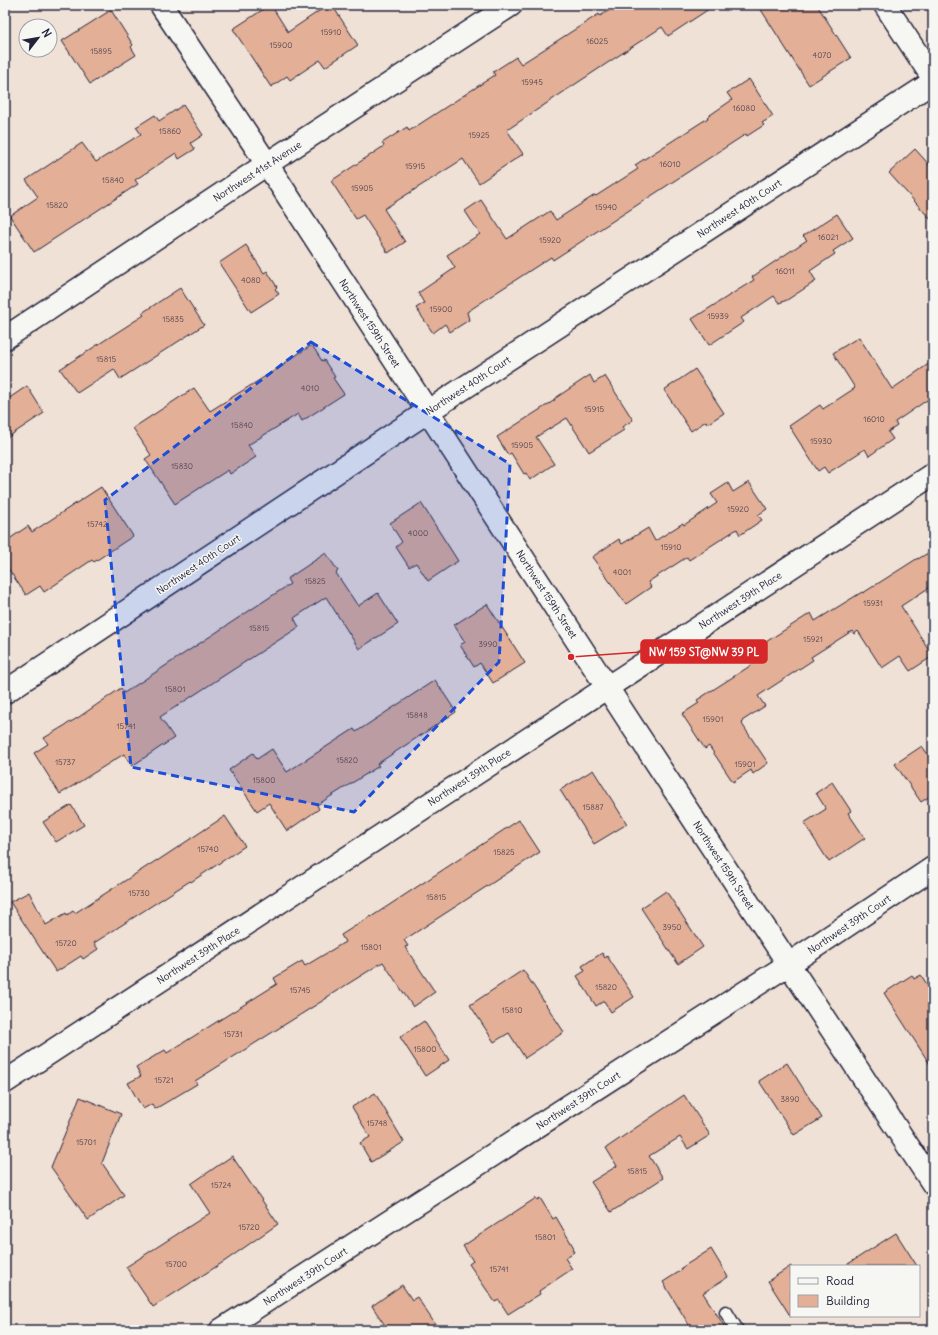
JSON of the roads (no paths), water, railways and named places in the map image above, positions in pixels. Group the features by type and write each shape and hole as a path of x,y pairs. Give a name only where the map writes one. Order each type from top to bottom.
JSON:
{"street":[{"name":"Northwest 159th Street","path":"161,5 267,164 427,412 933,1184"},
{"name":"Northwest 41st Avenue","path":"5,338 267,164 511,5"},
{"path":"885,5 933,78"},
{"name":"Northwest 40th Court","path":"5,692 427,412 933,82"},
{"name":"Northwest 39th Place","path":"5,1082 933,474"},
{"name":"Northwest 39th Court","path":"221,1330 789,964 933,868"}],"lane":[{"path":"726,1312 737,1330"}],"place":[{"name":"NW 159 ST@NW 39 PL","path":"571,657"}]}
